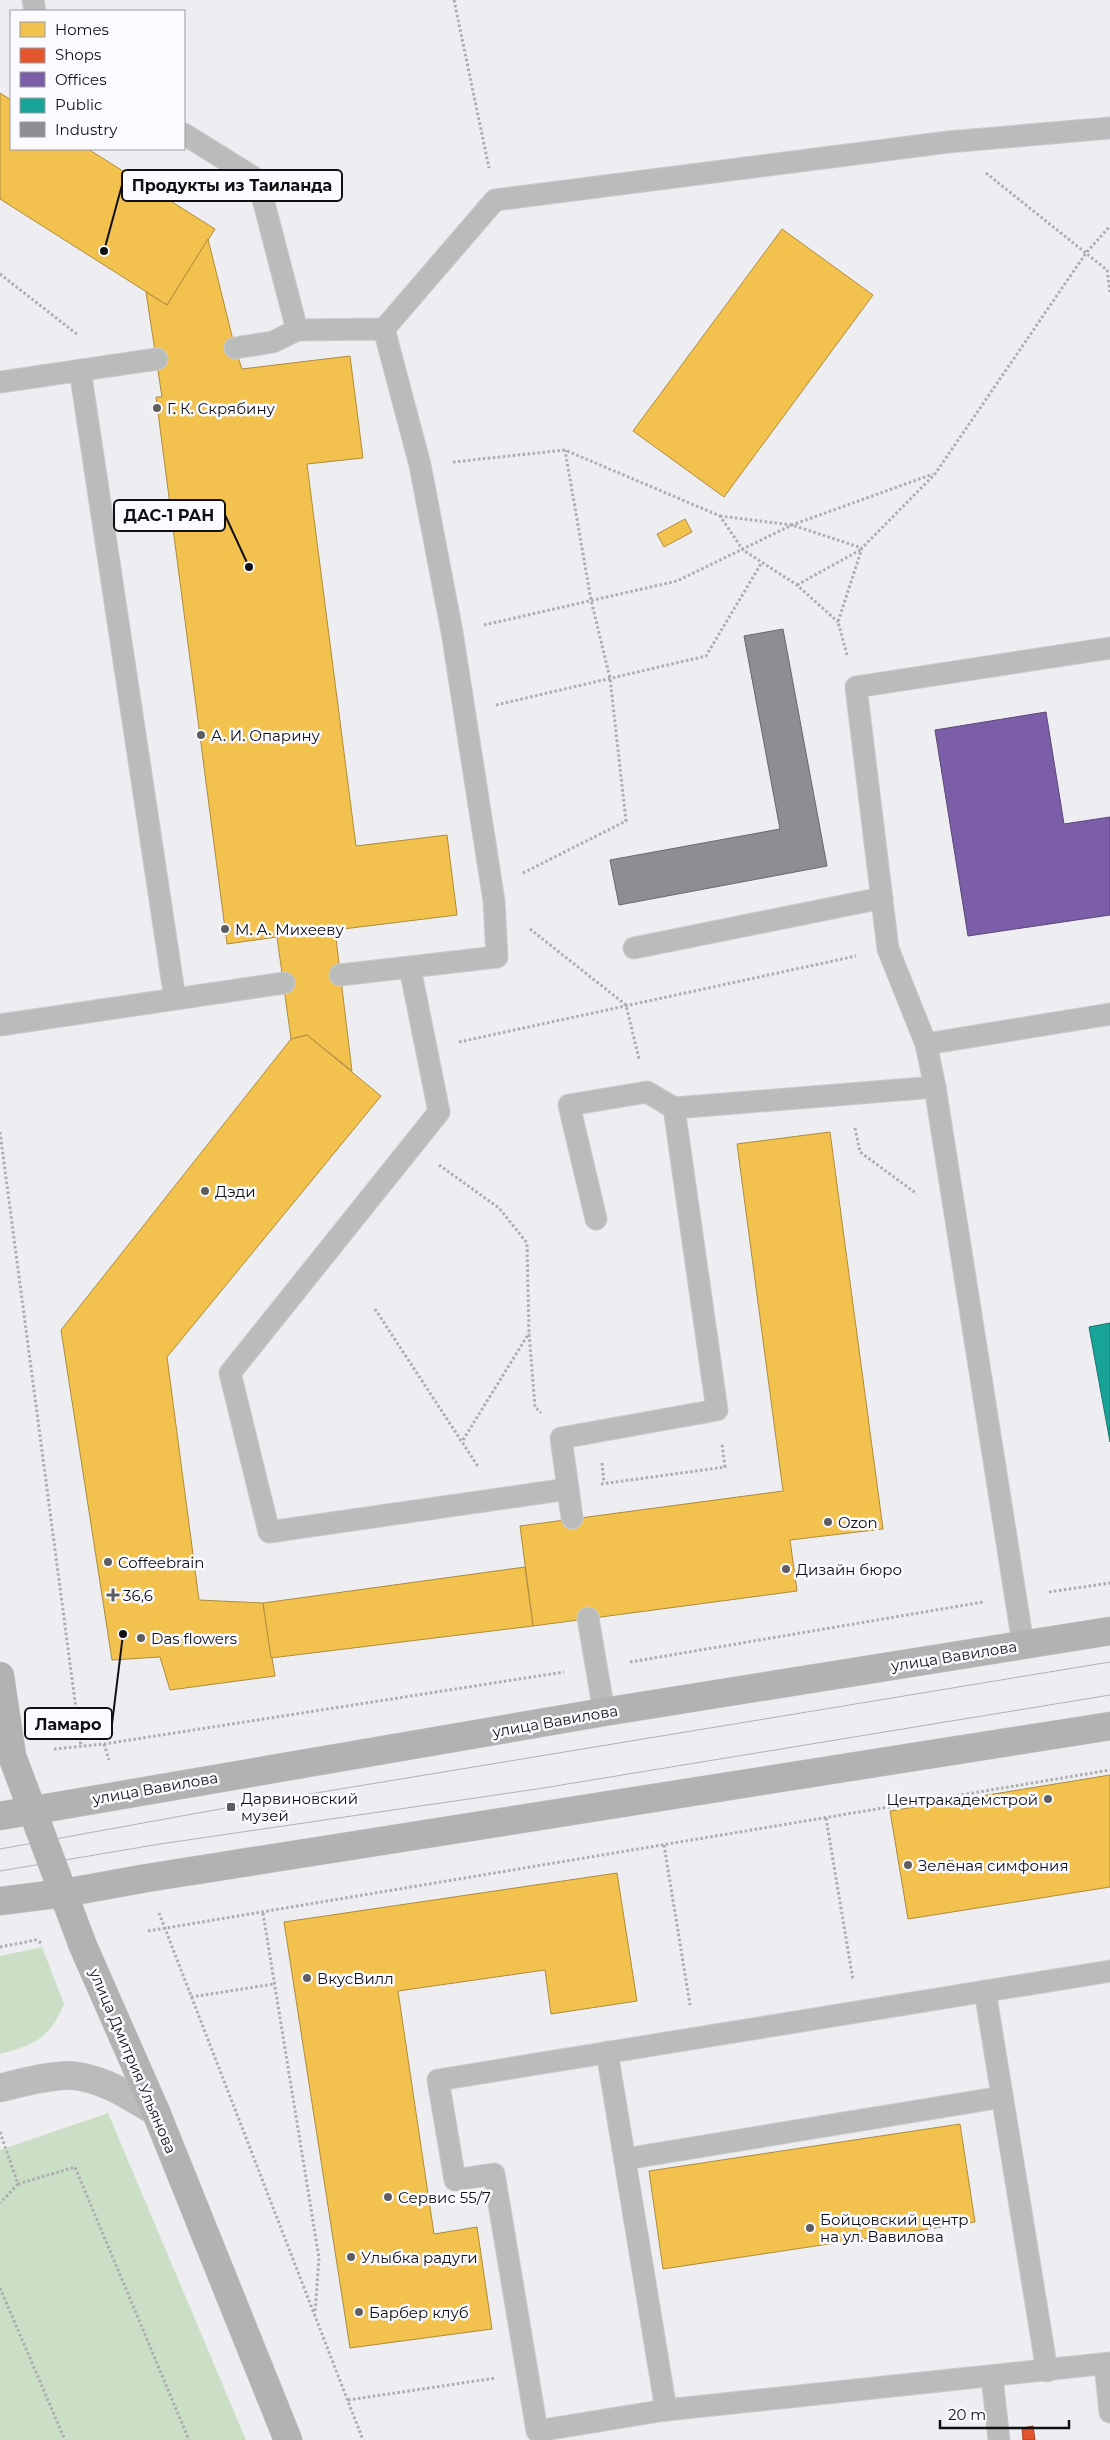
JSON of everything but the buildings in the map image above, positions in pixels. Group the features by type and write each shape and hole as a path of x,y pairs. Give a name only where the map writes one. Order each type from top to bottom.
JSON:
{"main road":[{"name":"улица Вавилова","path":"0,1816 604,1712 1110,1631"},
{"name":"улица Дмитрия Ульянова","path":"0,1676 12,1756 83,1946 156,2112 288,2440"},
{"path":"0,1901 64,1893 147,1878 1110,1726"}],"street":[{"path":"0,2088 33,2080 75,2076 115,2087 156,2112"}],"lane":[{"path":"235,348 273,342 297,330 384,329 496,200 948,142 1110,128"},
{"path":"185,135 258,180 297,330"},
{"path":"340,974 410,968 497,957 493,895 452,632 420,465 384,329"},
{"path":"0,382 157,359"},
{"path":"80,370 175,999"},
{"path":"1023,1644 935,1087 926,1044 888,949 856,687 1110,648"},
{"path":"634,948 882,898"},
{"path":"410,968 439,1112 230,1373 269,1532 568,1489"},
{"path":"0,1025 284,983"},
{"path":"926,1044 1110,1014"},
{"path":"596,1219 569,1105 648,1092 674,1108 935,1087"},
{"path":"572,1518 561,1438 717,1410 674,1108"},
{"path":"588,1618 604,1712"},
{"path":"1110,1971 438,2080 455,2180 494,2174 537,2431 666,2410 1107,2364 1110,2412"},
{"path":"985,1991 1047,2371"},
{"path":"607,2052 666,2410"},
{"path":"625,2159 1002,2097"},
{"path":"992,2377 999,2440"}],"path":[{"path":"454,0 496,200"},
{"path":"948,142 1107,270 1110,292"},
{"path":"798,585 862,548 935,474 1086,253 1110,226"},
{"path":"0,274 116,365"},
{"path":"420,465 565,450 720,516 792,525 862,548"},
{"path":"565,450 591,600 610,678 626,821 493,895 626,1005 648,1092"},
{"path":"452,632 677,581 792,525 935,474"},
{"path":"720,516 743,550 798,585 838,622 856,687"},
{"path":"838,622 862,548"},
{"path":"464,712 706,656 762,562"},
{"path":"426,1049 888,949"},
{"path":"849,1094 860,1152 956,1223"},
{"path":"0,1132 82,1747 54,1749"},
{"path":"412,1146 499,1208 527,1243 529,1333 535,1407 561,1438"},
{"path":"375,1309 463,1440 498,1498"},
{"path":"463,1440 529,1333"},
{"path":"568,1489 725,1467 717,1410"},
{"path":"104,1744 111,1767"},
{"path":"148,1931 1110,1770"},
{"path":"826,1818 858,2012"},
{"path":"664,1845 696,2038"},
{"path":"157,1908 363,2440"},
{"path":"263,1913 319,2258 315,2315"},
{"path":"0,1947 36,1940 50,1948"},
{"path":"191,1997 275,1984"},
{"path":"0,2132 18,2184"},
{"path":"0,2203 18,2184 75,2167 189,2440"},
{"path":"0,2288 64,2440"},
{"path":"348,2400 478,2381"}],"green space":[{"path":"42,1947 64,2004 47,2033 32,2043 0,2054 0,1956"},
{"path":"108,2113 246,2440 0,2440 0,2150"}],"tram line":[{"path":"0,1849 231,1807 1110,1662"},
{"path":"0,1871 160,1844 537,1789 1110,1695"}],"place":[{"name":"Продукты из Таиланда","path":"104,251"},
{"name":"Г. К. Скрябину","path":"157,408"},
{"name":"ДАС-1 РАН","path":"249,567"},
{"name":"А. И. Опарину","path":"201,735"},
{"name":"М. А. Михееву","path":"225,929"},
{"name":"Дэди","path":"205,1191"},
{"name":"Ozon","path":"828,1522"},
{"name":"Coffeebrain","path":"108,1562"},
{"name":"Дизайн бюро","path":"786,1569"},
{"name":"36,6","path":"113,1595"},
{"name":"Ламаро","path":"123,1634"},
{"name":"Das flowers","path":"141,1638"},
{"name":"Центракадемстрой","path":"1048,1799"},
{"name":"Дарвиновский музей","path":"231,1807"},
{"name":"Зелёная симфония","path":"908,1865"},
{"name":"ВкусВилл","path":"307,1978"},
{"name":"Сервис 55/7","path":"388,2197"},
{"name":"Бойцовский центр на ул. Вавилова","path":"810,2228"},
{"name":"Улыбка радуги","path":"351,2257"},
{"name":"Барбер клуб","path":"359,2312"}]}
